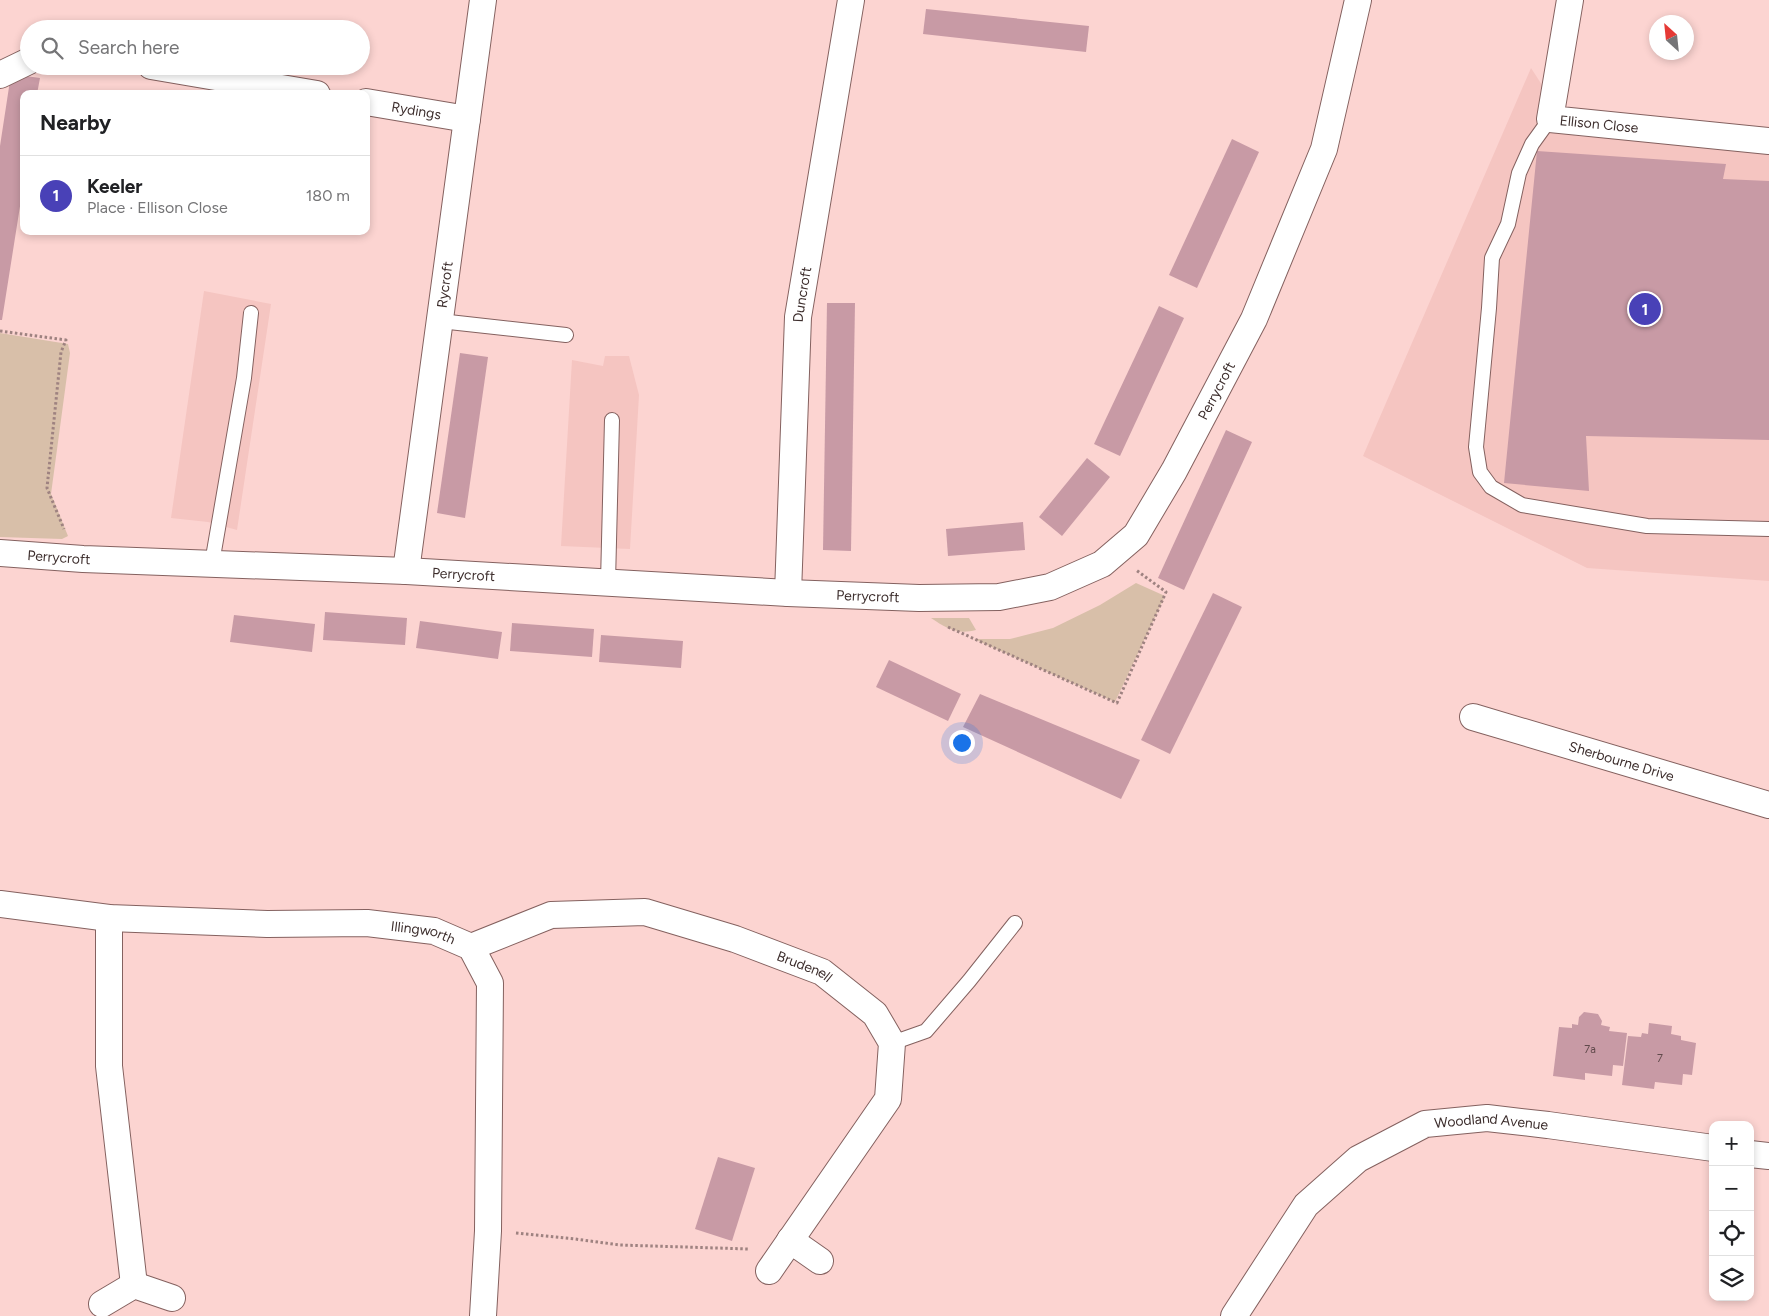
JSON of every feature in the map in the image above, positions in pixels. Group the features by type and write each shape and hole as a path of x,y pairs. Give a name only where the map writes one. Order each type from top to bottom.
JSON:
{"street":[{"name":"Rycroft","path":"406,571 483,0"},
{"name":"Duncroft","path":"788,593 798,317 851,0"},
{"name":"Perrycroft","path":"0,553 82,559 406,571 788,593 920,598 999,597 1050,587 1102,564 1136,535 1174,471 1254,319 1324,149 1358,0"},
{"name":"Ellison Close","path":"1570,0 1550,119 1769,141"},
{"path":"0,75 20,65"},
{"path":"204,75 293,90"},
{"name":"Rydings","path":"370,103 467,119"},
{"name":"Sherbourne Drive","path":"1473,717 1769,805"},
{"name":"Illingworth","path":"0,904 109,918 267,924 367,923 434,932 471,947 490,983 488,1231 483,1316"},
{"name":"Brudenell","path":"471,947 551,915 645,912 735,938 822,972 875,1014 892,1043"},
{"path":"109,918 108,1066 134,1285"},
{"path":"820,1260 780,1254 888,1099 892,1043"},
{"name":"Woodland Avenue","path":"1234,1316 1306,1205 1358,1159 1425,1124 1487,1118 1709,1147"},
{"path":"1754,1154 1769,1156"},
{"path":"102,1304 134,1285 172,1298"}],"lane":[{"path":"1550,119 1532,144 1519,173 1508,224 1492,258 1476,447 1480,472 1491,487 1522,505 1647,526 1769,529"},
{"path":"212,563 244,378 252,313"},
{"path":"440,321 566,335"},
{"path":"608,582 612,420"},
{"path":"892,1043 926,1031 1015,923"}],"path":[{"path":"0,331 66,340 62,352 48,488 67,539 82,559"},
{"path":"945,626 1117,703 1166,592 1114,554"},
{"path":"488,1231 620,1245 780,1254"}],"shaded area":[{"path":"1531,68 1575,136 1769,149 1769,581 1587,568 1363,456"},
{"path":"204,291 271,304 237,530 208,522 171,518"},
{"path":"0,333 68,344 70,353 51,494 68,536 62,539 0,537"},
{"path":"605,356 629,356 639,395 630,549 561,546 572,360 603,366"},
{"path":"1136,583 1165,596 1115,702 974,639 1010,639 1053,628 1100,605"},
{"path":"931,618 969,618 976,630 963,632 952,630"}],"building":[{"path":"926,9 1089,26 1086,52 923,34"},
{"path":"11,74 40,78 38,90 20,90 20,206 2,320 0,320 0,146"},
{"path":"1232,139 1259,152 1197,288 1169,275"},
{"path":"1537,151 1726,164 1723,179 1769,181 1769,440 1586,436 1589,491 1504,483"},
{"path":"827,303 855,303 851,551 823,550"},
{"path":"1159,306 1184,318 1120,456 1094,444"},
{"path":"460,353 488,357 465,518 437,513"},
{"path":"1226,430 1252,442 1184,590 1158,578"},
{"path":"1087,458 1110,477 1062,536 1039,517"},
{"path":"1023,522 1025,550 948,556 946,529"},
{"path":"1213,593 1242,607 1170,754 1141,740"},
{"path":"325,612 407,618 405,645 323,640"},
{"path":"234,615 315,624 312,652 230,642"},
{"path":"420,621 502,632 498,659 416,648"},
{"path":"512,623 594,629 592,657 510,651"},
{"path":"601,635 683,641 681,668 599,662"},
{"path":"889,660 961,694 948,721 876,687"},
{"path":"980,694 1140,760 1121,799 963,727"},
{"path":"1584,1012 1598,1014 1602,1021 1601,1025 1610,1027 1609,1031 1627,1033 1623,1066 1613,1065 1612,1076 1585,1073 1585,1080 1553,1076 1559,1027 1572,1028 1572,1024 1578,1025 1579,1017"},
{"path":"1649,1023 1672,1026 1671,1034 1681,1036 1681,1040 1696,1043 1692,1075 1683,1074 1682,1085 1655,1082 1654,1089 1622,1085 1628,1036 1641,1037 1642,1033 1648,1034"},
{"path":"718,1157 755,1168 732,1241 695,1229"}],"place":[{"name":"Keeler","path":"1645,309"}]}
